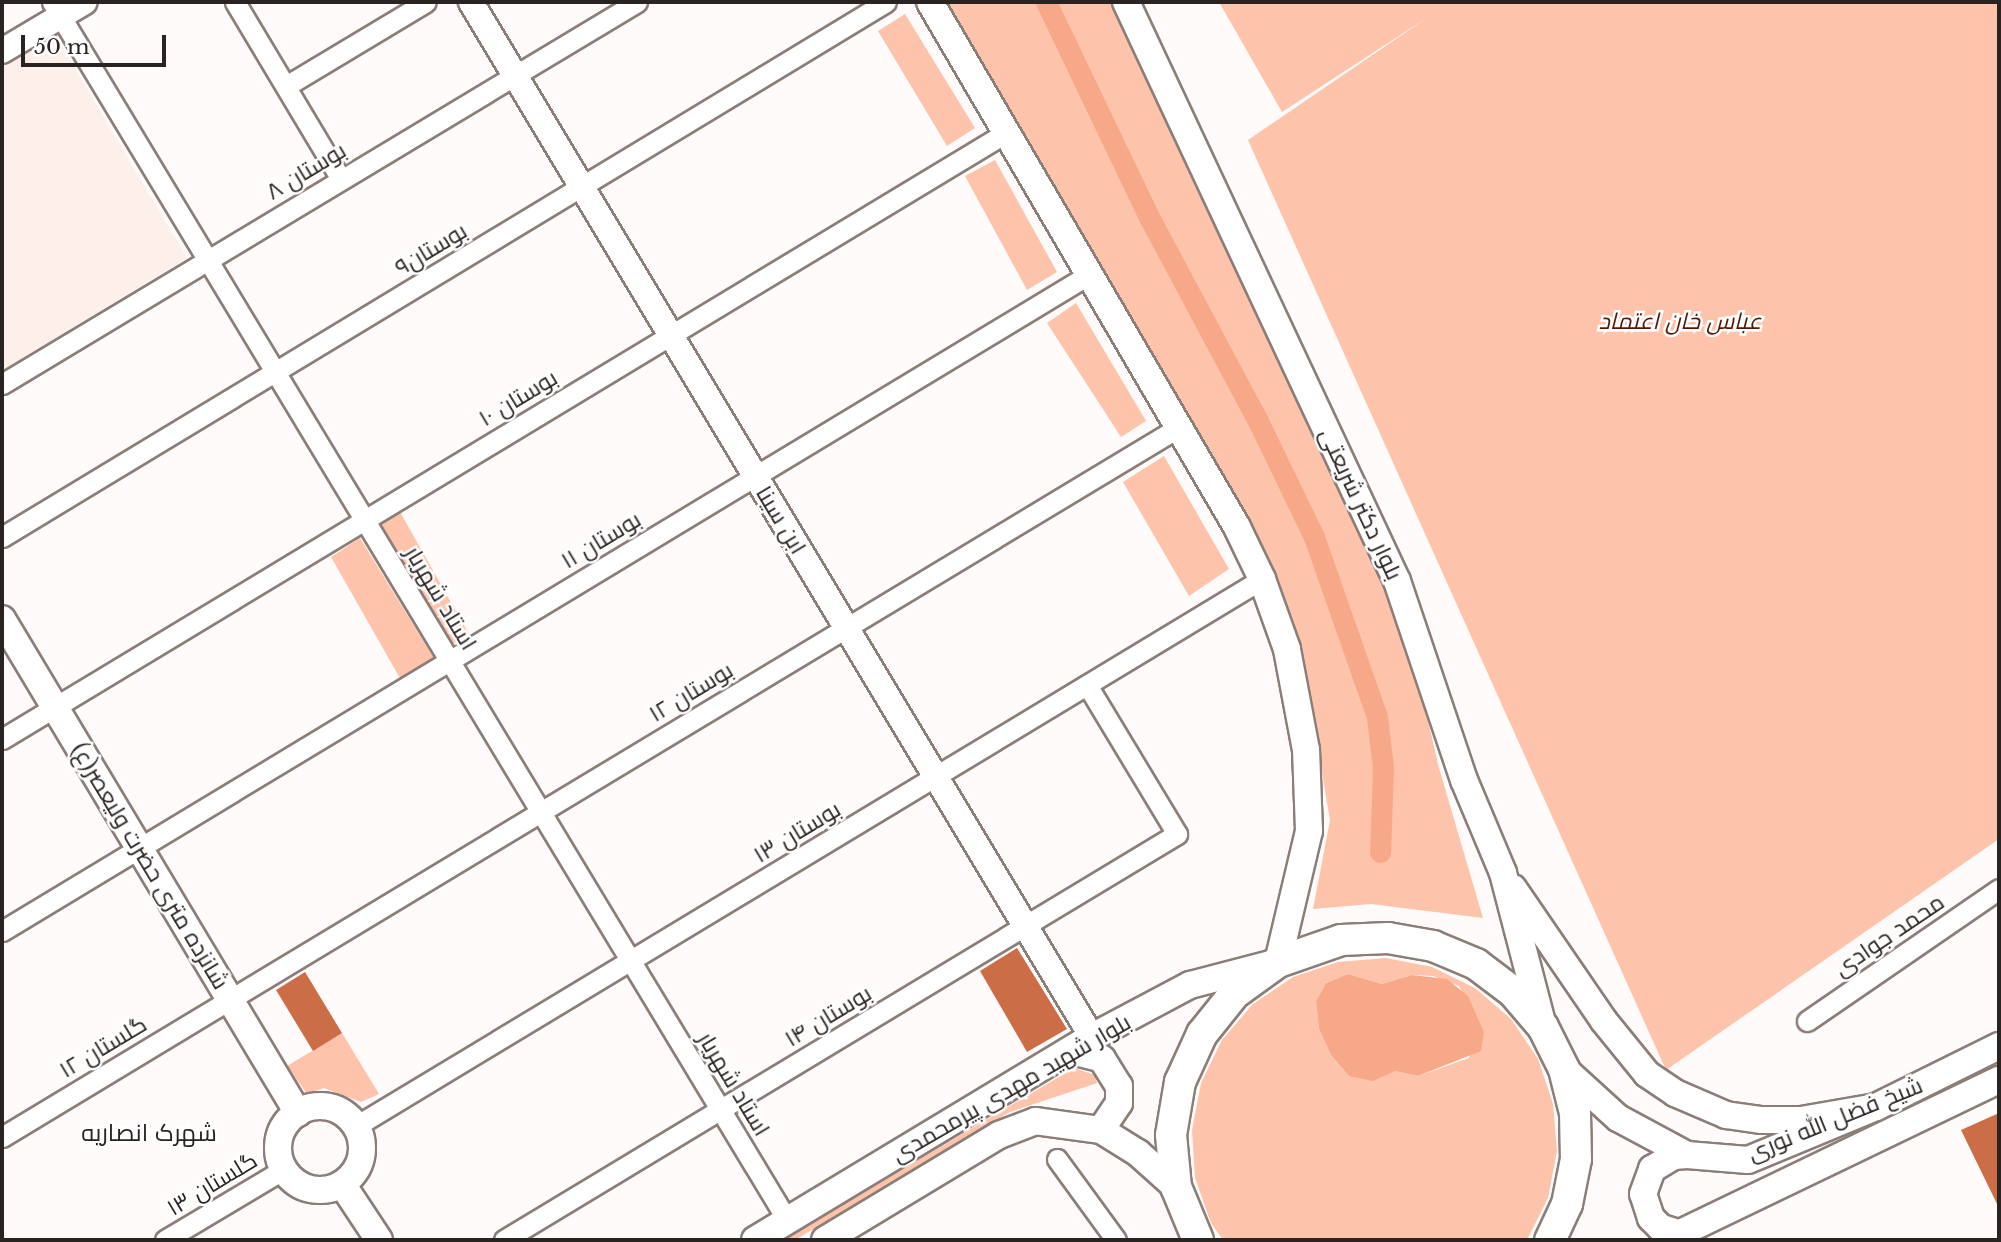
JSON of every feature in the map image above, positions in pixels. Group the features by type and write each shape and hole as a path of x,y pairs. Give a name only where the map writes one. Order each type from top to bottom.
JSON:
{"main road":[{"path":"930,2 1179,427 1262,579 1287,649 1310,790 1304,863 1278,962"},
{"name":"بلوار دکتر شریعتی","path":"1126,2 1397,581 1465,780 1503,873 1543,1027"},
{"name":"شانزده متری حضرت ولیعصر(ع)","path":"2,619 298,1113"},
{"path":"1503,873 1604,1021 1647,1074 1675,1093 1726,1115 1762,1120 1801,1120 1876,1107"},
{"path":"1198,1240 1177,1187 1171,1135 1180,1082 1202,1034 1236,993 1278,962 1341,940 1388,938 1433,946 1476,964 1513,992 1543,1027 1564,1069 1575,1114 1576,1159 1567,1204 1550,1240"},
{"name":"بلوار شهید مهدی پیرمحمدی","path":"755,1240 1081,1044 1190,985 1278,962"},
{"path":"1081,1044 1102,1059 1119,1086 1119,1103 1101,1130 1138,1153 1177,1187"},
{"name":"شیخ فضل الله نوری","path":"1564,1069 1618,1118 1687,1155 1748,1160 1876,1107 1999,1046"},
{"name":"شیخ فضل الله نوری","path":"1675,1238 1999,1080"},
{"path":"330,1107 356,1126 361,1158 342,1184 310,1189 284,1169 280,1138 298,1113 330,1107"},
{"name":"بلوار شهید مهدی پیرمحمدی","path":"825,1240 999,1135 1035,1121 1101,1130"},
{"path":"1675,1238 1651,1218 1643,1194 1652,1170 1674,1156 1687,1155"},
{"path":"342,1184 379,1240"}],"street":[{"path":"2,51 56,9 85,2"},
{"path":"235,2 341,179"},
{"path":"286,86 426,2"},
{"name":"ابن سینا","path":"471,2 1025,926 1081,1044"},
{"name":"بوستان ۸","path":"2,384 637,2"},
{"name":"بوستان۹","path":"2,537 886,2"},
{"name":"استاد شهریار","path":"56,9 787,1220"},
{"name":"بوستان ۱۰","path":"2,739 1007,132"},
{"name":"بوستان ۱۱","path":"2,931 1090,274"},
{"name":"بوستان ۱۲","path":"229,999 1179,427"},
{"name":"بوستان ۱۳","path":"356,1126 1262,579"},
{"name":"بوستان ۱۴","path":"504,1240 1177,834 1087,685"},
{"name":"محمد جوادی","path":"1807,1021 1999,889"},
{"name":"گلستان ۱۲","path":"2,1137 229,999"},
{"path":"1058,1159 1116,1240"},
{"name":"گلستان ۱۳","path":"165,1240 284,1169"}],"shaded area":[{"path":"53,31 187,258 2,370 2,63"},
{"path":"1348,974 1382,984 1412,975 1447,979 1468,996 1484,1032 1481,1051 1418,1076 1395,1071 1373,1081 1349,1076 1331,1055 1319,1029 1316,1001 1326,983"}],"green space":[{"path":"946,2 1112,2 1386,593 1417,673 1439,768 1483,918 1371,904 1313,909 1330,820 1301,650 1279,583 1236,498"},
{"name":"عباس خان اعتماد","path":"1219,2 1999,2 1999,839 1666,1070 1248,140 1428,17 1282,112"},
{"path":"905,14 975,128 947,146 878,31"},
{"path":"995,160 1057,272 1027,290 965,176"},
{"path":"1076,303 1146,421 1121,437 1047,323"},
{"path":"1164,456 1229,569 1189,596 1123,482"},
{"path":"400,512 470,636 449,650 375,526"},
{"path":"360,538 435,660 401,680 331,557"},
{"path":"1386,958 1432,967 1475,988 1511,1019 1538,1059 1553,1104 1557,1151 1548,1198 1527,1240 1223,1240 1211,1223 1195,1178 1192,1130 1201,1083 1222,1040 1253,1004 1293,977 1338,962","holes":["1348,974 1382,984 1412,975 1433,976 1459,986 1481,1026 1469,1058 1418,1076 1395,1071 1349,1076 1331,1055 1319,1029 1316,1001 1326,983"]},
{"path":"342,1033 379,1094 361,1102 324,1088 307,1094 287,1066"},
{"path":"1074,1068 1095,1075 1097,1083 1010,1112 795,1240 783,1240"}],"building":[{"path":"1017,948 1067,1029 1027,1052 980,971"},
{"path":"305,972 342,1033 313,1051 276,990"},
{"path":"1999,1113 1999,1208 1961,1130"}],"waterway":[{"path":"1046,2 1149,217 1257,419 1314,537 1377,717 1383,768 1380,852"}],"district":[{"name":"شهرک انصاریه","path":"149,1133"}]}
